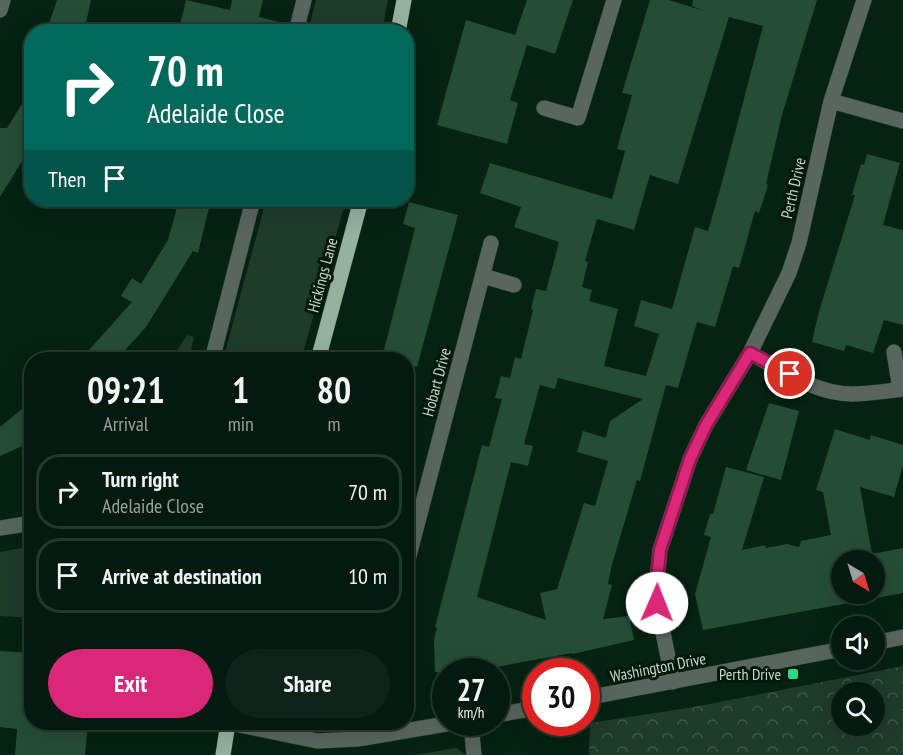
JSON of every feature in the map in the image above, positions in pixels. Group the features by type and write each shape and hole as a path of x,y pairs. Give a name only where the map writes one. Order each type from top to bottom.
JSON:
{"main road":[{"path":"400,24 404,0"},
{"name":"Hickings Lane","path":"320,352 359,207"},
{"path":"223,755 228,730"}],"street":[{"path":"0,10 3,0"},
{"path":"298,24 304,0"},
{"path":"544,108 578,118 614,0"},
{"name":"Perth Drive","path":"673,682 657,603 660,550 690,459 706,425 750,353 777,299 795,253 831,101 864,0"},
{"path":"831,101 903,121"},
{"path":"214,352 251,207"},
{"name":"Hobart Drive","path":"414,537 491,243"},
{"path":"483,276 514,285"},
{"path":"750,353 810,385 834,392 852,394 902,389 894,352"},
{"path":"0,528 24,524"},
{"path":"885,641 903,637"},
{"name":"Washington Drive","path":"600,695 831,651"},
{"path":"414,726 432,725"},
{"path":"263,730 317,741 357,739 392,730"},
{"path":"472,736 474,755"}],"green space":[{"path":"316,0 388,0 383,24 310,24"},
{"path":"264,207 344,207 303,352 225,352"},
{"path":"187,335 194,337 191,352 176,352"},
{"path":"24,547 24,618 0,616 0,552"},
{"path":"903,666 903,755 589,755 590,736 600,736 600,721 694,707"},
{"path":"456,748 466,755 415,755"}],"building":[{"path":"57,0 91,0 86,24 49,24"},
{"path":"186,0 230,10 232,0 263,0 259,17 287,24 180,24"},
{"path":"527,0 573,0 555,54 527,45 510,100 518,103 507,144 437,125 466,20 515,35"},
{"path":"650,0 669,0 704,11 692,6 693,0 817,0 782,115 766,184 768,185 759,213 755,211 739,268 733,266 715,327 697,322 678,388 666,385 640,481 637,480 611,568 608,584 612,585 603,619 629,616 634,640 573,654 522,658 522,662 510,664 510,658 435,658 434,639 437,628 435,627 482,445 489,447 502,399 495,398 501,376 510,378 515,357 521,359 536,289 546,291 559,242 514,227 521,207 480,193 490,163 612,199 625,151 617,149 632,95 622,93","holes":["729,17 763,26 708,231 695,227 672,309 641,300 634,326 659,334 646,376 604,366 618,309 589,301 592,290 582,287 588,262 585,261 597,219 634,230 650,175 678,184","558,378 643,399 610,421 606,438 583,431 577,452 608,461 595,506 584,503 557,589 540,593 546,620 477,597 511,462 528,466 533,446 524,444 540,385 555,389"]},
{"path":"24,101 24,158 0,197 0,128 7,128"},
{"path":"867,154 900,163 883,225 903,230 903,325 884,320 873,353 846,345 844,351 812,342 818,315 855,195 852,195 861,164 864,165"},
{"path":"414,203 458,215 417,367 414,366 414,352 384,352 415,228 403,224 408,207 414,207"},
{"path":"177,207 209,207 198,253 193,251 146,327 123,352 87,352 132,302 121,296 132,278 141,284 168,240"},
{"path":"769,403 799,411 781,480 746,470"},
{"path":"24,408 24,444 0,456 0,427"},
{"path":"835,429 870,440 871,435 903,445 903,465 894,497 860,487 871,550 831,550 831,604 844,604 703,630 695,594 711,537 704,535 710,514 713,514 726,467 764,477 742,550 765,545 766,548 787,544 799,547 801,541 831,535 823,492 816,490"},
{"path":"903,548 903,593 885,596 885,551"},
{"path":"0,651 24,652 24,730 87,730 85,755 15,755 17,729 0,727"}],"place":[{"name":"Perth Drive","path":"793,674"}],"route":[{"path":"657,603 660,550 690,459 706,425 750,353 790,374"}]}
